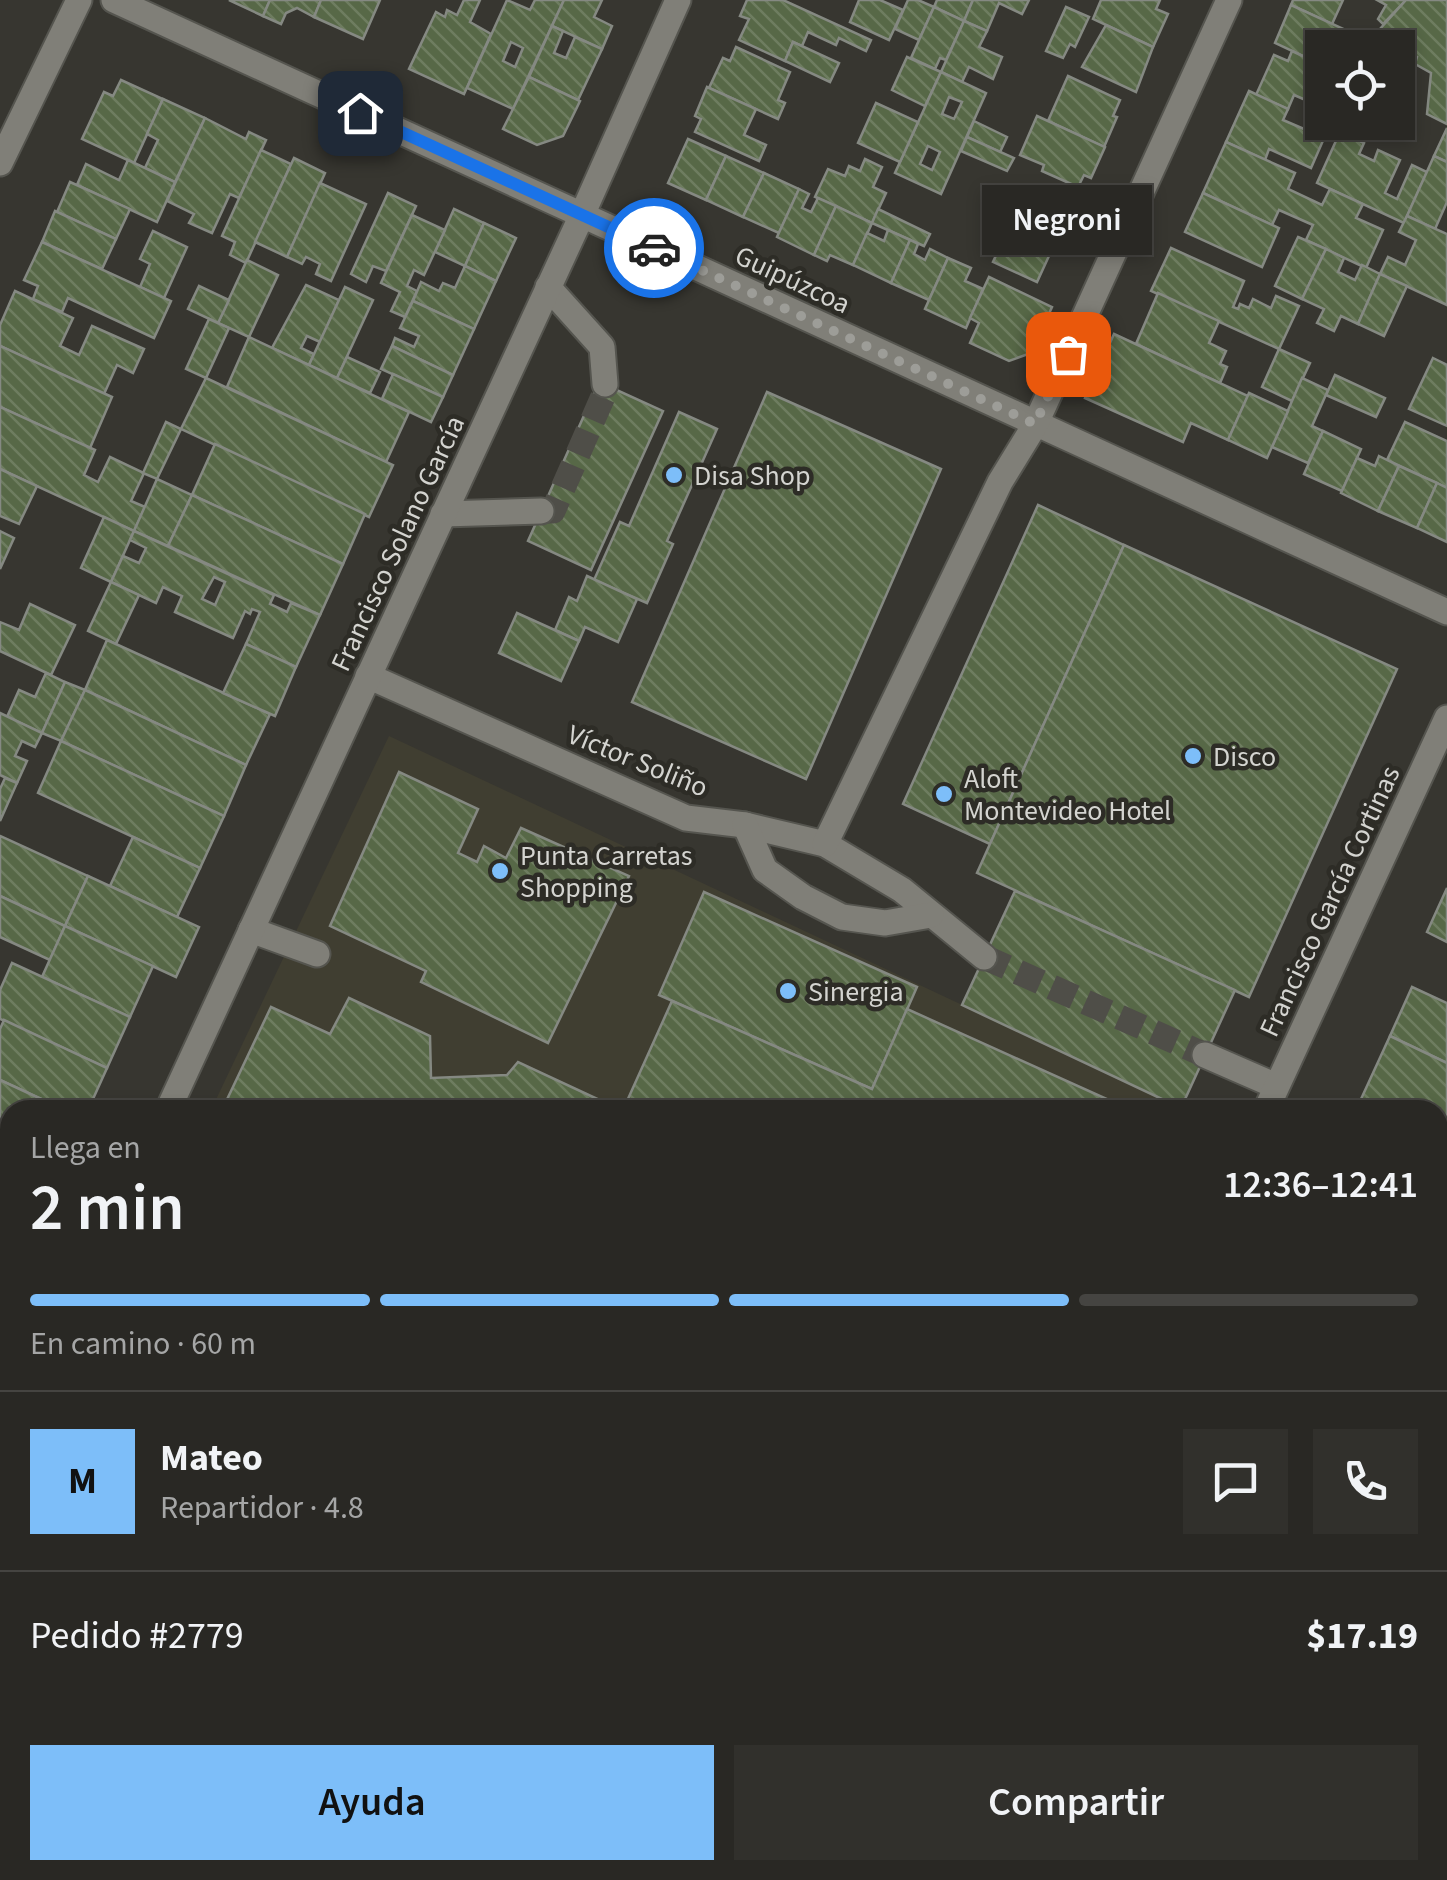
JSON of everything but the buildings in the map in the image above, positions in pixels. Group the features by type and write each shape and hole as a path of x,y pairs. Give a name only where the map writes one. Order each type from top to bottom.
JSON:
{"street":[{"path":"0,163 79,0"},
{"name":"Guipúzcoa","path":"114,0 1447,612"},
{"name":"Francisco Solano García","path":"173,1100 678,0"},
{"path":"826,844 1000,482 1035,424 1229,0"},
{"path":"548,287 602,347 604,384"},
{"path":"443,514 542,511"},
{"name":"Víctor Soliño","path":"368,676 686,818 745,825 826,844 873,870 984,957"},
{"name":"Francisco García Cortinas","path":"1270,1100 1447,718"},
{"path":"745,825 766,870 803,897 842,917 885,923 931,915"},
{"path":"251,930 317,954"},
{"path":"1205,1055 1276,1086"}],"shaded area":[{"name":"Punta Carretas Shopping","path":"389,736 1165,1100 216,1100"}],"tunnel":[{"path":"541,511 553,511 605,392 605,384"},
{"path":"984,957 1205,1055"}],"way so far":[{"path":"654,248 1035,424 1068,354"}],"place":[{"name":"Negroni","path":"1068,354"},
{"name":"Disa Shop","path":"674,475"},
{"name":"Disco","path":"1193,756"},
{"name":"Aloft Montevideo Hotel","path":"944,794"},
{"name":"Punta Carretas Shopping","path":"500,871"},
{"name":"Sinergia","path":"788,991"}],"route":[{"path":"360,113 654,248"}]}
